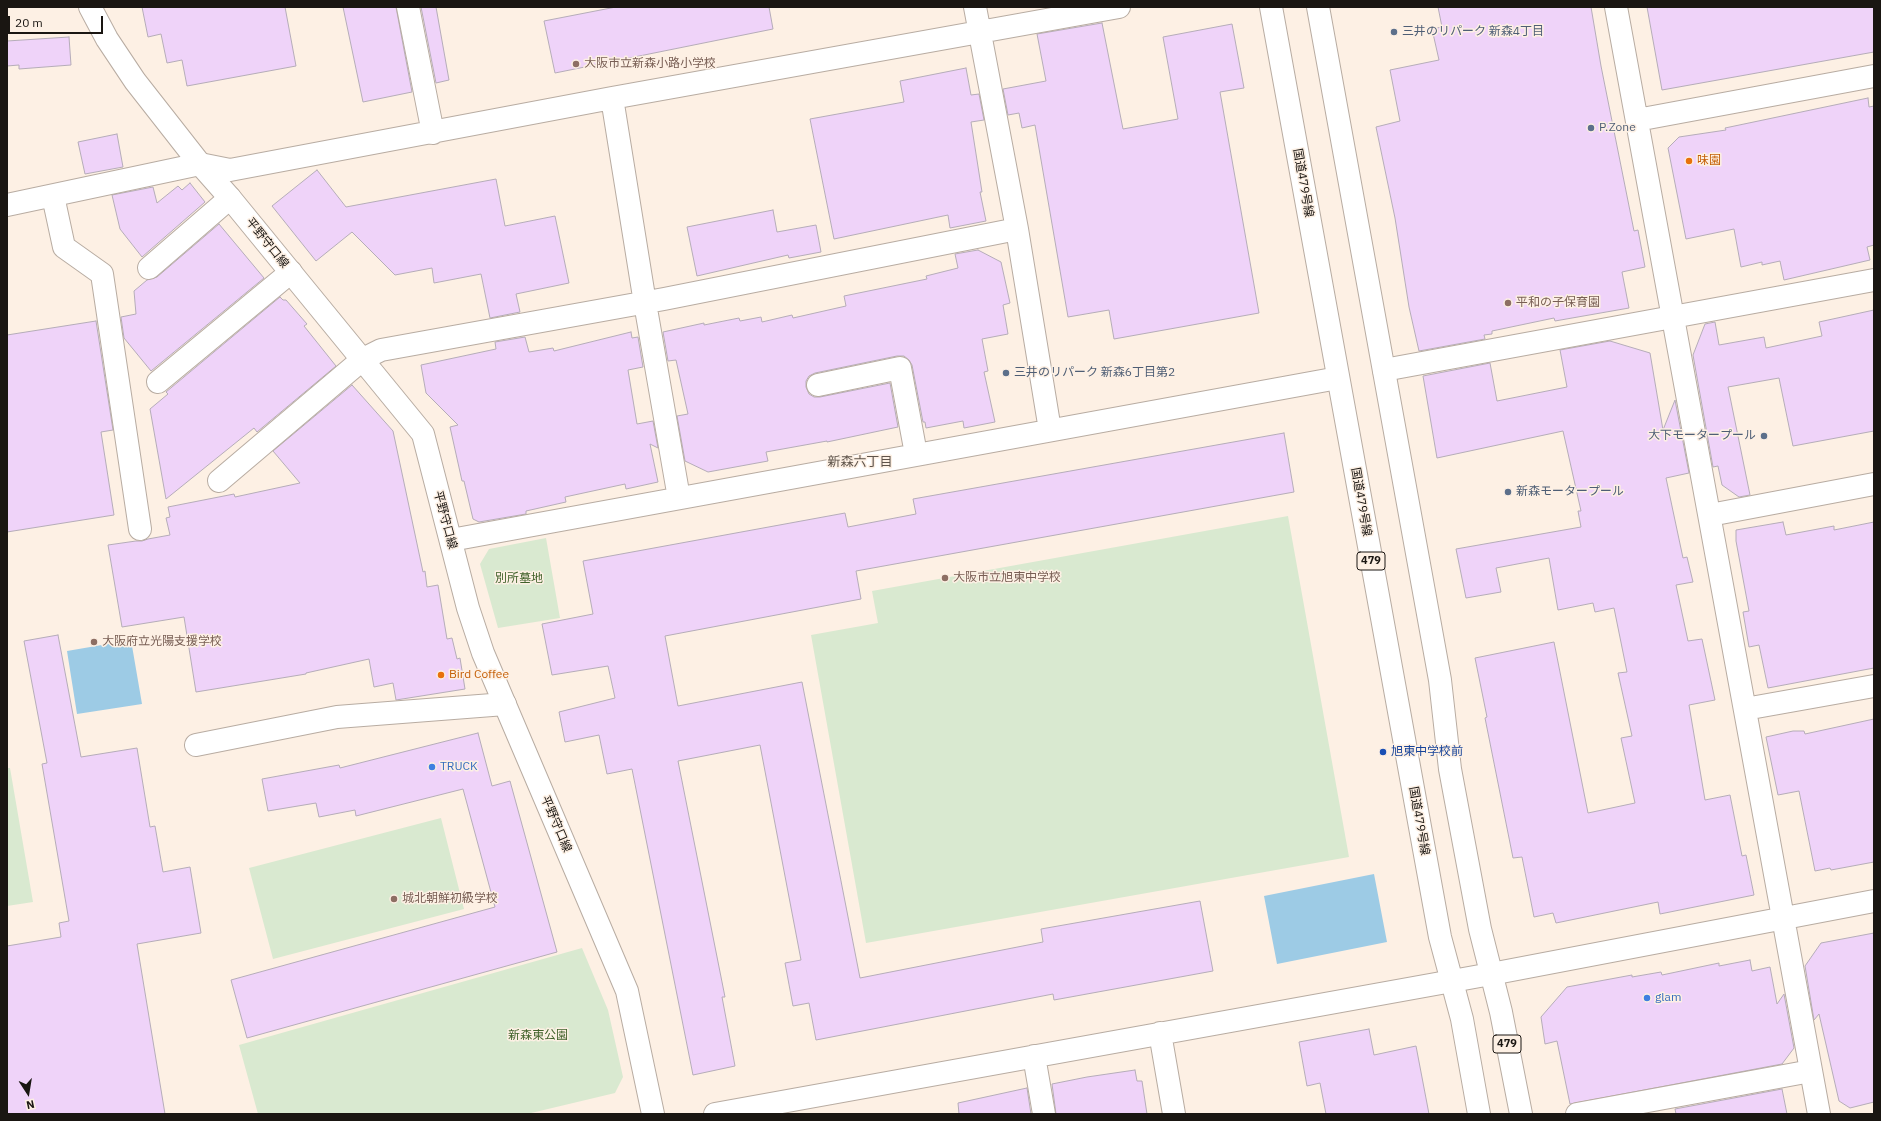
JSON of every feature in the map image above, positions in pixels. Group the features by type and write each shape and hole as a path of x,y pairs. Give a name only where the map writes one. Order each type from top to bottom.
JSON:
{"main road":[{"name":"平野守口線","path":"90,7 107,39 135,81 200,164 230,198 363,359 423,434 475,630 627,991 654,1114"},
{"path":"408,7 433,132"},
{"path":"975,7 1017,229 1050,430"},
{"path":"7,205 200,164 230,170 612,98 1119,7"},
{"name":"国道479号線","path":"1271,7 1438,929 1462,1019 1479,1114"},
{"name":"479","path":"1318,7 1440,680 1450,769 1480,929 1501,1012 1520,1114"},
{"path":"1616,7 1672,316 1746,709 1819,1114"},
{"path":"1637,120 1874,76"},
{"path":"612,98 645,302 680,498"},
{"path":"53,196 64,247 102,274 140,529"},
{"path":"148,268 230,198"},
{"path":"219,481 363,359 381,350 645,302 1017,229"},
{"path":"158,382 291,272"},
{"path":"1384,370 1874,280"},
{"path":"818,385 900,368 916,454"},
{"path":"451,540 1338,378"},
{"path":"1710,515 1874,484"},
{"path":"1746,709 1874,686"},
{"path":"196,745 337,717 505,704"},
{"path":"716,1114 1491,974 1874,901"},
{"path":"1160,1033 1174,1114"},
{"path":"1034,1056 1044,1114"},
{"path":"1577,1114 1811,1071"}],"green space":[{"path":"1288,516 1349,857 866,943 811,635 878,623 872,591"},
{"name":"別所墓地","path":"546,538 560,618 498,628 480,564 489,549"},
{"path":"7,768 10,768 33,902 7,906"},
{"path":"441,818 464,909 273,959 249,868"},
{"name":"新森東公園","path":"582,948 608,1010 623,1077 615,1093 527,1114 258,1114 239,1045"}],"water":[{"path":"131,640 142,704 77,714 67,651"},
{"path":"1374,874 1387,942 1277,964 1264,896"}],"building":[{"path":"142,7 285,7 296,66 187,86 182,60 167,63 161,34 148,37"},
{"path":"343,7 396,7 412,92 363,102"},
{"path":"421,7 436,7 449,80 436,83"},
{"path":"616,7 769,7 773,29 555,73 544,21"},
{"path":"1438,7 1591,7 1601,66 1634,231 1638,230 1645,267 1622,272 1629,308 1555,321 1554,318 1492,331 1492,334 1484,335 1485,339 1419,351 1409,307 1395,218 1376,127 1400,121 1390,70 1439,60 1432,29 1442,27"},
{"path":"1647,7 1874,7 1874,52 1662,90"},
{"path":"1102,23 1123,129 1178,119 1163,37 1232,24 1244,88 1220,92 1259,313 1114,339 1109,310 1068,317 1035,125 1022,128 1019,113 1008,115 1003,89 1046,81 1037,34"},
{"path":"69,37 71,65 19,69 19,65 7,66 7,41"},
{"path":"966,68 971,95 979,94 984,120 971,122 982,192 980,192 986,221 950,228 948,215 834,239 810,119 904,102 900,81"},
{"path":"1868,98 1869,107 1874,106 1874,245 1867,247 1870,260 1784,280 1780,261 1762,265 1762,262 1741,267 1734,229 1686,239 1668,148 1679,137 1726,130 1725,128"},
{"path":"117,134 123,167 85,174 78,142"},
{"path":"317,170 346,207 496,179 505,226 555,216 569,283 516,294 520,312 490,318 481,274 434,283 432,268 395,275 352,232 316,261 272,206"},
{"path":"190,183 205,202 142,257 120,229 112,195 153,187 157,203 178,186 182,190"},
{"path":"773,210 777,232 816,225 821,252 789,258 788,255 697,276 687,227"},
{"path":"219,224 264,278 151,371 124,338 121,317 136,314 134,291 147,280 157,277"},
{"path":"978,250 1001,262 1010,303 1003,305 1008,334 982,339 988,371 984,372 995,422 964,428 963,421 926,428 925,422 923,422 912,365 904,356 897,356 815,373 809,376 806,381 806,387 809,394 814,397 820,397 890,383 898,427 827,442 766,452 768,461 708,472 685,461 677,416 688,414 676,360 668,361 663,332 704,323 704,325 739,318 740,321 761,317 762,322 792,315 793,318 846,306 844,296 927,279 926,276 958,268 955,254"},
{"path":"280,297 283,300 286,300 307,324 304,326 336,366 257,432 254,428 166,499 150,409 168,394 166,392"},
{"path":"1874,310 1874,431 1793,446 1779,378 1728,387 1750,495 1739,497 1722,485 1718,466 1713,467 1693,355 1705,324 1715,322 1719,345 1764,337 1766,348 1822,336 1819,322"},
{"path":"96,321 113,430 101,432 114,515 7,532 7,335"},
{"path":"631,332 632,338 638,337 643,367 628,370 637,424 653,421 658,448 650,444 658,482 626,489 625,484 565,497 566,502 526,511 526,514 479,522 473,519 464,481 462,481 450,427 458,425 426,393 421,365 496,349 495,342 525,337 529,352 553,348 554,351"},
{"path":"1610,341 1650,353 1663,430 1675,400 1689,473 1666,478 1683,558 1687,557 1693,582 1676,585 1688,641 1702,639 1715,700 1689,705 1705,800 1730,795 1742,856 1746,855 1754,895 1660,914 1658,902 1556,923 1553,913 1534,917 1522,857 1513,858 1485,718 1487,717 1475,658 1554,642 1588,813 1635,803 1621,738 1632,736 1618,673 1627,672 1614,608 1595,612 1593,603 1558,610 1549,558 1496,568 1501,592 1466,598 1456,549 1581,527 1578,511 1581,511 1563,431 1437,458 1423,376 1490,363 1497,401 1567,387 1560,350"},
{"path":"352,385 393,431 423,572 425,571 427,587 438,585 447,639 452,638 457,659 460,658 465,689 396,700 393,683 374,687 369,659 306,674 196,692 184,617 122,627 108,545 142,541 170,535 166,518 170,517 168,507 234,494 235,497 300,483 273,451"},
{"path":"1284,433 1294,492 856,571 861,599 665,636 678,706 802,682 860,978 1043,942 1041,929 1200,901 1213,971 1054,1000 1053,994 816,1040 809,1003 793,1006 785,963 801,960 760,745 678,761 725,997 722,997 735,1066 693,1075 632,769 607,774 599,735 565,742 559,712 615,698 608,666 552,675 542,624 593,614 583,561 845,513 848,527 916,514 913,499"},
{"path":"1783,522 1786,535 1834,526 1834,530 1874,522 1874,668 1768,688 1759,645 1749,647 1743,612 1749,611 1736,541 1736,530"},
{"path":"58,635 81,757 137,748 150,827 155,826 163,872 190,867 201,933 137,944 165,1114 7,1114 7,946 61,937 59,923 69,921 42,764 47,763 24,641"},
{"path":"1874,719 1874,862 1831,870 1830,868 1815,871 1799,791 1778,795 1766,737 1793,731 1804,731 1805,734"},
{"path":"478,733 492,786 510,781 557,952 247,1038 231,980 495,907 463,789 356,816 355,810 319,817 316,803 268,811 262,779 339,765 340,768"},
{"path":"1874,933 1874,1102 1850,1108 1839,1101 1819,1014 1814,1020 1805,966 1821,943"},
{"path":"1750,960 1752,971 1770,967 1777,1004 1784,994 1794,1048 1782,1064 1570,1104 1557,1041 1545,1044 1541,1017 1567,987 1632,975 1632,977 1661,972 1662,975 1719,963 1719,966"},
{"path":"1369,1029 1374,1055 1416,1046 1429,1114 1326,1114 1320,1083 1307,1086 1299,1042"},
{"path":"1135,1070 1137,1081 1142,1081 1147,1114 1056,1114 1052,1084"},
{"path":"1027,1088 1031,1114 959,1114 958,1103"},
{"path":"1782,1089 1787,1114 1676,1114 1675,1109"}],"place":[{"name":"三井のリパーク 新森4丁目","path":"1394,32"},
{"name":"大阪市立新森小路小学校","path":"576,64"},
{"name":"P.Zone","path":"1591,128"},
{"name":"味園","path":"1689,161"},
{"name":"平和の子保育園","path":"1508,303"},
{"name":"三井のリパーク 新森6丁目第2","path":"1006,373"},
{"name":"大下モータープール","path":"1764,436"},
{"name":"新森モータープール","path":"1508,492"},
{"name":"大阪市立旭東中学校","path":"945,578"},
{"name":"大阪府立光陽支援学校","path":"94,642"},
{"name":"Bird Coffee","path":"441,675"},
{"name":"旭東中学校前","path":"1383,752"},
{"name":"TRUCK","path":"432,767"},
{"name":"城北朝鮮初級学校","path":"394,899"},
{"name":"glam","path":"1647,998"}],"district":[{"name":"新森六丁目","path":"860,462"}]}
